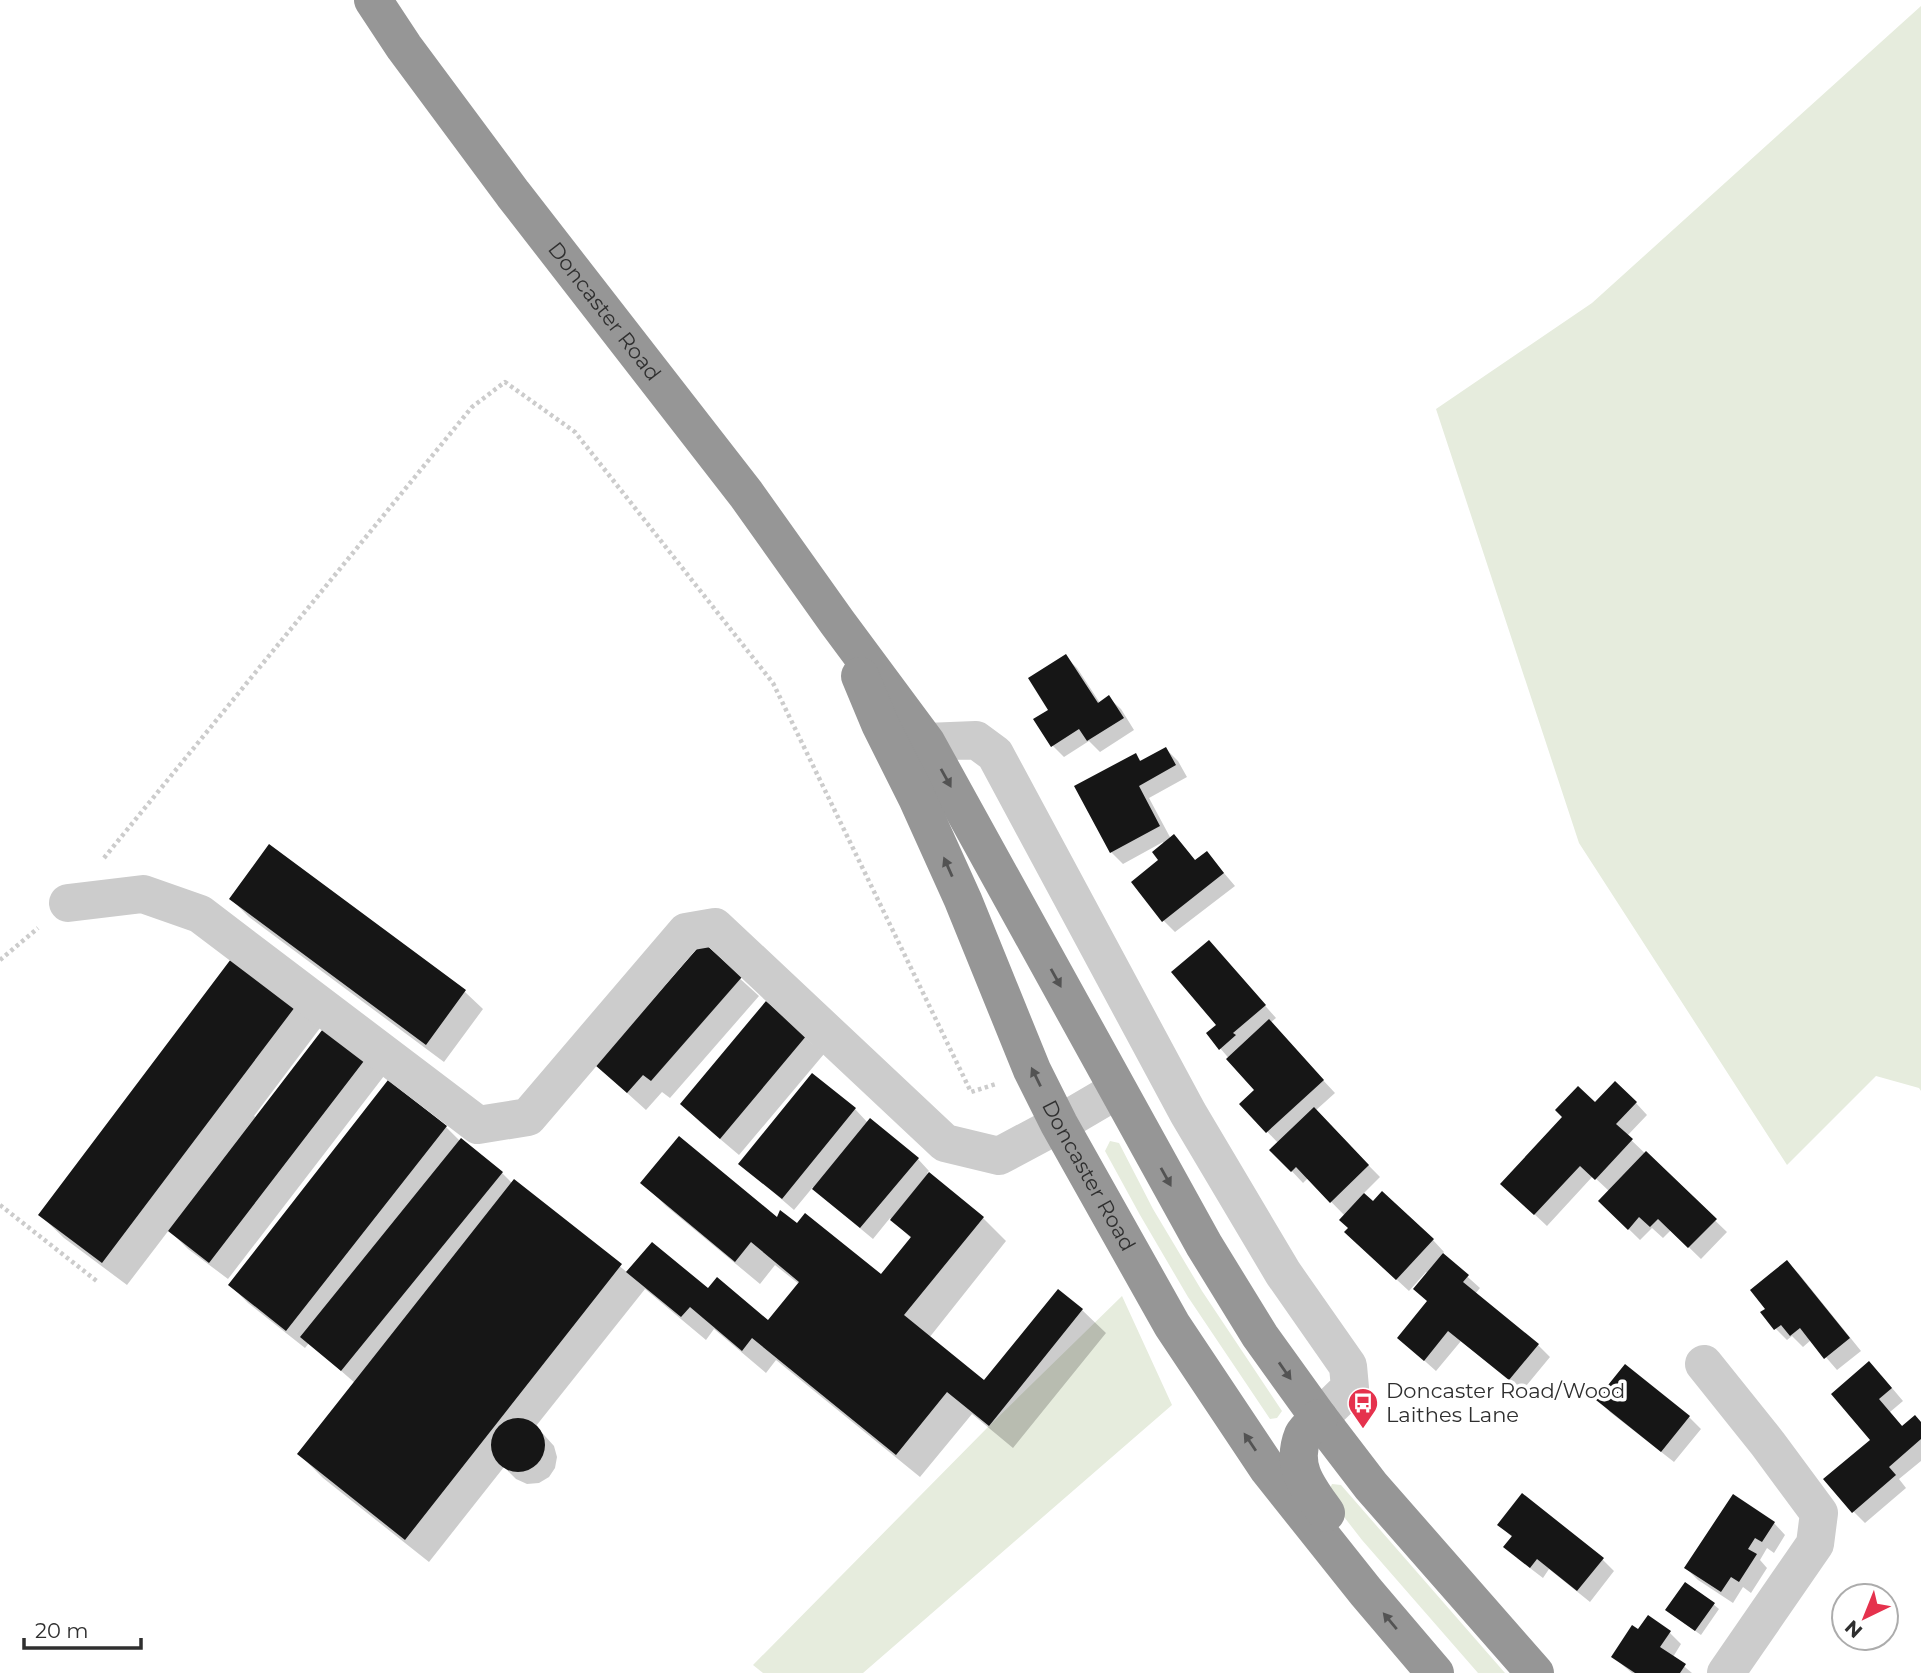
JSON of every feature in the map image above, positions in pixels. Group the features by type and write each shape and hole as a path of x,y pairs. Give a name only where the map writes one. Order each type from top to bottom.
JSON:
{"highway":[{"name":"Doncaster Road","path":"373,0 404,47 506,184 746,494 926,742 1204,1245 1260,1336 1371,1486 1535,1673"},
{"name":"Doncaster Road","path":"837,622 880,724 963,901 1032,1070 1059,1124 1171,1325 1268,1469 1434,1673"},
{"path":"1319,1418 1304,1433 1299,1455 1304,1482 1348,1543 1366,1592"}],"street":[{"path":"926,742 976,740 995,754 1188,1112 1283,1273 1348,1366 1350,1388 1319,1418"},
{"path":"68,903 143,894 200,914 478,1125 528,1117 686,932 715,927 945,1143 999,1156 1117,1090"},
{"path":"1704,1364 1819,1513 1815,1544 1727,1673"}],"path":[{"path":"0,960 68,903 472,407 505,382 575,432 773,683 971,1092 1032,1070"},
{"path":"0,1205 98,1282"}],"green space":[{"path":"1921,6 1921,1091 1919,1088 1876,1076 1787,1165 1579,843 1436,409 1592,303"},
{"path":"1110,1141 1119,1143 1153,1209 1202,1291 1282,1411 1277,1418 1270,1419 1188,1297 1105,1151"},
{"path":"1122,1296 1172,1405 863,1673 763,1673 753,1665 989,1426"},
{"path":"1332,1484 1341,1485 1505,1673 1478,1673 1362,1540 1327,1495"}],"building":[{"path":"1066,654 1098,703 1109,695 1124,718 1087,741 1079,729 1051,747 1033,719 1048,710 1028,678"},
{"path":"1166,747 1176,765 1139,786 1160,826 1110,853 1074,786 1136,753 1140,761"},
{"path":"1174,834 1195,860 1207,851 1224,873 1162,922 1131,882 1158,860 1152,852"},
{"path":"269,844 466,990 426,1045 229,899"},
{"path":"1209,940 1266,1005 1233,1033 1236,1035 1219,1050 1206,1033 1216,1025 1171,972"},
{"path":"703,942 742,977 651,1081 643,1075 627,1093 595,1065"},
{"path":"234,955 298,1003 102,1263 38,1215"},
{"path":"766,1001 807,1035 720,1139 680,1104"},
{"path":"1269,1019 1324,1080 1266,1133 1239,1104 1254,1090 1226,1059"},
{"path":"326,1025 367,1057 209,1263 168,1231"},
{"path":"812,1073 856,1108 782,1199 738,1164"},
{"path":"388,1080 447,1126 286,1331 228,1285"},
{"path":"1615,1081 1637,1102 1616,1124 1633,1139 1595,1180 1580,1166 1534,1215 1500,1184 1562,1117 1555,1110 1578,1086 1595,1102"},
{"path":"1314,1107 1369,1165 1330,1203 1296,1167 1291,1172 1269,1150"},
{"path":"870,1118 919,1158 860,1228 812,1189"},
{"path":"679,1136 777,1217 780,1210 797,1223 805,1213 881,1274 911,1237 890,1220 929,1172 984,1217 904,1315 984,1380 1058,1289 1083,1309 989,1426 947,1392 896,1455 752,1338 742,1351 690,1307 681,1317 626,1272 652,1242 708,1288 717,1277 768,1320 799,1282 751,1242 735,1262 640,1183"},
{"path":"461,1138 503,1172 341,1371 300,1337"},
{"path":"1646,1151 1717,1219 1688,1248 1658,1219 1650,1227 1639,1217 1628,1230 1598,1201"},
{"path":"514,1179 622,1264 405,1540 297,1454"},
{"path":"1382,1191 1434,1239 1396,1280 1344,1232 1348,1228 1339,1220 1364,1193 1373,1201"},
{"path":"1443,1253 1469,1275 1463,1282 1539,1344 1509,1380 1448,1331 1424,1361 1397,1338 1427,1301 1413,1289"},
{"path":"1787,1260 1850,1338 1824,1359 1800,1328 1790,1336 1781,1325 1774,1330 1760,1312 1765,1309 1750,1290"},
{"path":"1869,1361 1892,1388 1879,1399 1902,1426 1915,1415 1921,1422 1921,1439 1889,1467 1896,1475 1852,1513 1823,1479 1870,1440 1831,1394"},
{"path":"1625,1364 1690,1416 1661,1452 1596,1400"},
{"path":"523,1418 533,1422 541,1430 545,1445 541,1460 533,1468 513,1472 503,1468 495,1460 491,1440 495,1430 503,1422"},
{"path":"1522,1493 1604,1558 1577,1591 1537,1559 1530,1568 1503,1547 1512,1536 1497,1525"},
{"path":"1733,1494 1775,1522 1762,1542 1755,1538 1748,1549 1757,1554 1739,1582 1731,1577 1721,1592 1684,1568"},
{"path":"1685,1582 1715,1603 1695,1631 1665,1610"},
{"path":"1648,1615 1671,1631 1660,1647 1686,1664 1680,1673 1635,1673 1611,1657 1632,1625 1638,1629"}],"place":[{"name":"Doncaster Road/Wood Laithes Lane","path":"1363,1430"}]}
